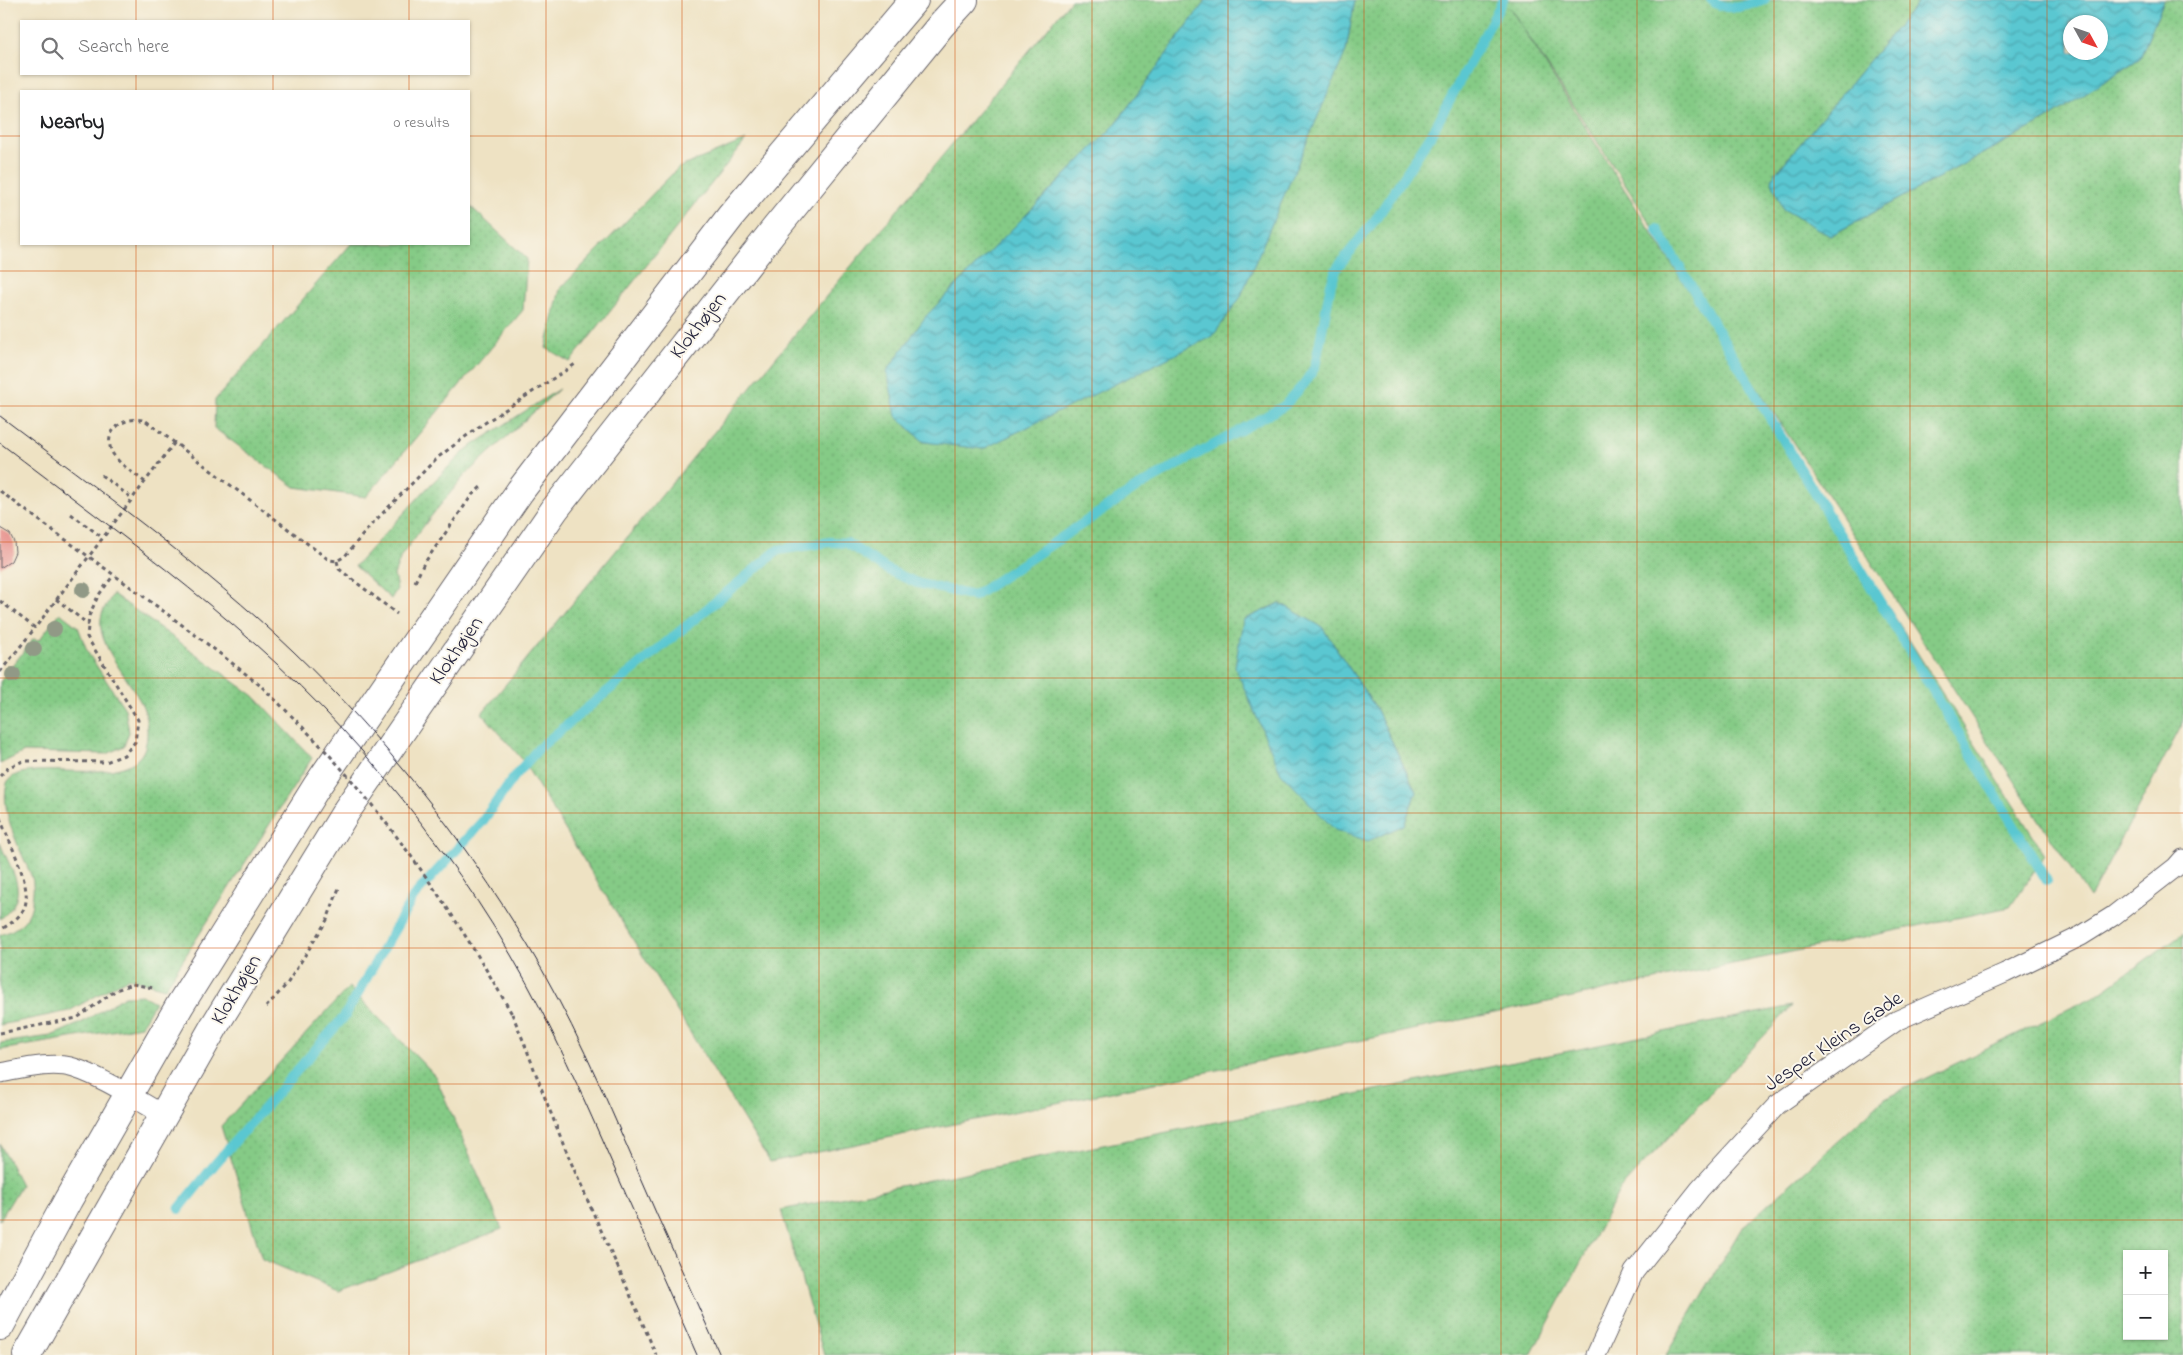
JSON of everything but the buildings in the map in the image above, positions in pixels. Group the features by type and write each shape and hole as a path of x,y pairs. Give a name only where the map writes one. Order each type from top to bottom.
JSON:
{"street":[{"name":"Klokhøjen","path":"0,1326 128,1094 180,1005 317,786 520,491 731,216 914,0"},
{"name":"Klokhøjen","path":"27,1355 215,1025 347,810 555,509 775,229 942,24 964,0"}],"lane":[{"name":"Jesper Kleins Gade","path":"1596,1355 1634,1272 1700,1188 1777,1105 1898,1020 2005,973 2081,936 2113,916 2176,867 2183,859"},
{"path":"0,1072 53,1066 73,1067 128,1094 164,1115"}],"path":[{"path":"145,482 114,455 110,446 110,437 120,422 138,418 146,421 329,560 338,561 437,458 477,428 576,363 584,362"},
{"path":"0,672 175,442"},
{"path":"101,475 133,499"},
{"path":"0,491 112,576 217,650 262,686 341,768 386,822 457,922 512,1014 557,1128 626,1282 656,1355"},
{"path":"71,514 103,538"},
{"path":"338,561 339,569 400,616"},
{"path":"0,776 9,767 23,761 106,762 124,755 135,742 138,720 127,699 87,637 89,616 98,596 112,576"},
{"path":"56,599 88,625"},
{"path":"0,601 35,628"},
{"path":"371,812 376,804"},
{"path":"0,818 27,889 25,908 14,920 0,930"},
{"path":"262,1011 287,984 327,920 341,884"},
{"path":"0,1033 77,1018 116,990 132,984 152,988 180,1005"}],"green space":[{"path":"1071,0 1206,0 1114,126 926,316 1346,51 1355,0 1920,0 1771,179 1830,236 2047,119 2140,58 2164,0 2183,0 2183,723 2090,898 1510,8 2045,855 2010,907 770,1162 521,758 482,713","holes":["1280,603 1322,627 1377,710 1416,792 1404,825 1243,620"]},
{"path":"746,140 570,362 546,348 560,289 678,168"},
{"path":"470,206 527,259 523,310 366,497 295,487 214,428 215,400 350,245 470,245"},
{"path":"559,389 465,475 429,519 401,556 394,575 397,589 391,599 355,566 430,485 467,449"},
{"path":"113,594 254,696 312,758 165,988 128,978 69,1011 0,1025 0,935 22,924 31,909 33,889 32,877 14,836 8,815 5,793 7,783 17,775 33,771 102,771 122,767 138,759 146,743 147,727 145,712 133,689 116,664 103,638 102,614"},
{"path":"60,613 78,627 88,653 125,709 129,732 124,746 107,754 24,752 0,764 0,682 33,639 39,640"},
{"path":"0,843 14,874 17,892 10,910 0,919"},
{"path":"2183,933 2183,1355 1666,1355 1741,1229 1885,1098 2095,996"},
{"path":"349,987 435,1076 502,1229 338,1291 262,1259 221,1126"},
{"path":"142,995 155,1002 141,1026 0,1050 0,1043 51,1036 81,1023 125,996"},
{"path":"1792,1006 1620,1189 1531,1355 824,1355 781,1210"},
{"path":"0,1144 21,1185 0,1220"}],"water":[{"path":"1206,0 1355,0 1346,51 1240,298 1213,336 983,449 924,442 896,416 887,371 926,316 1114,126"},
{"path":"1920,0 2164,0 2140,58 2047,119 1830,236 1783,209 1771,179"},
{"path":"1280,603 1322,627 1377,710 1416,792 1404,825 1368,841 1335,830 1281,773 1235,667 1243,620"}],"waterway":[{"path":"179,1209 215,1164 344,1017 414,896 482,822 514,777 539,748 778,550 830,542 847,543 888,570 917,583 974,596 1136,488 1284,406 1304,384 1315,367 1331,284 1337,268 1378,216 1431,135 1503,0"},
{"path":"1711,0 1717,4 1730,7 1744,6 1765,0"},
{"path":"1657,229 2047,881"}],"tram line":[{"path":"0,416 150,529 259,620 327,684 390,753 420,790 476,865 502,904 558,998 598,1082 720,1355"},
{"path":"0,443 142,551 235,626 321,707 403,799 460,875 495,928 526,981 580,1090 697,1355"}]}
